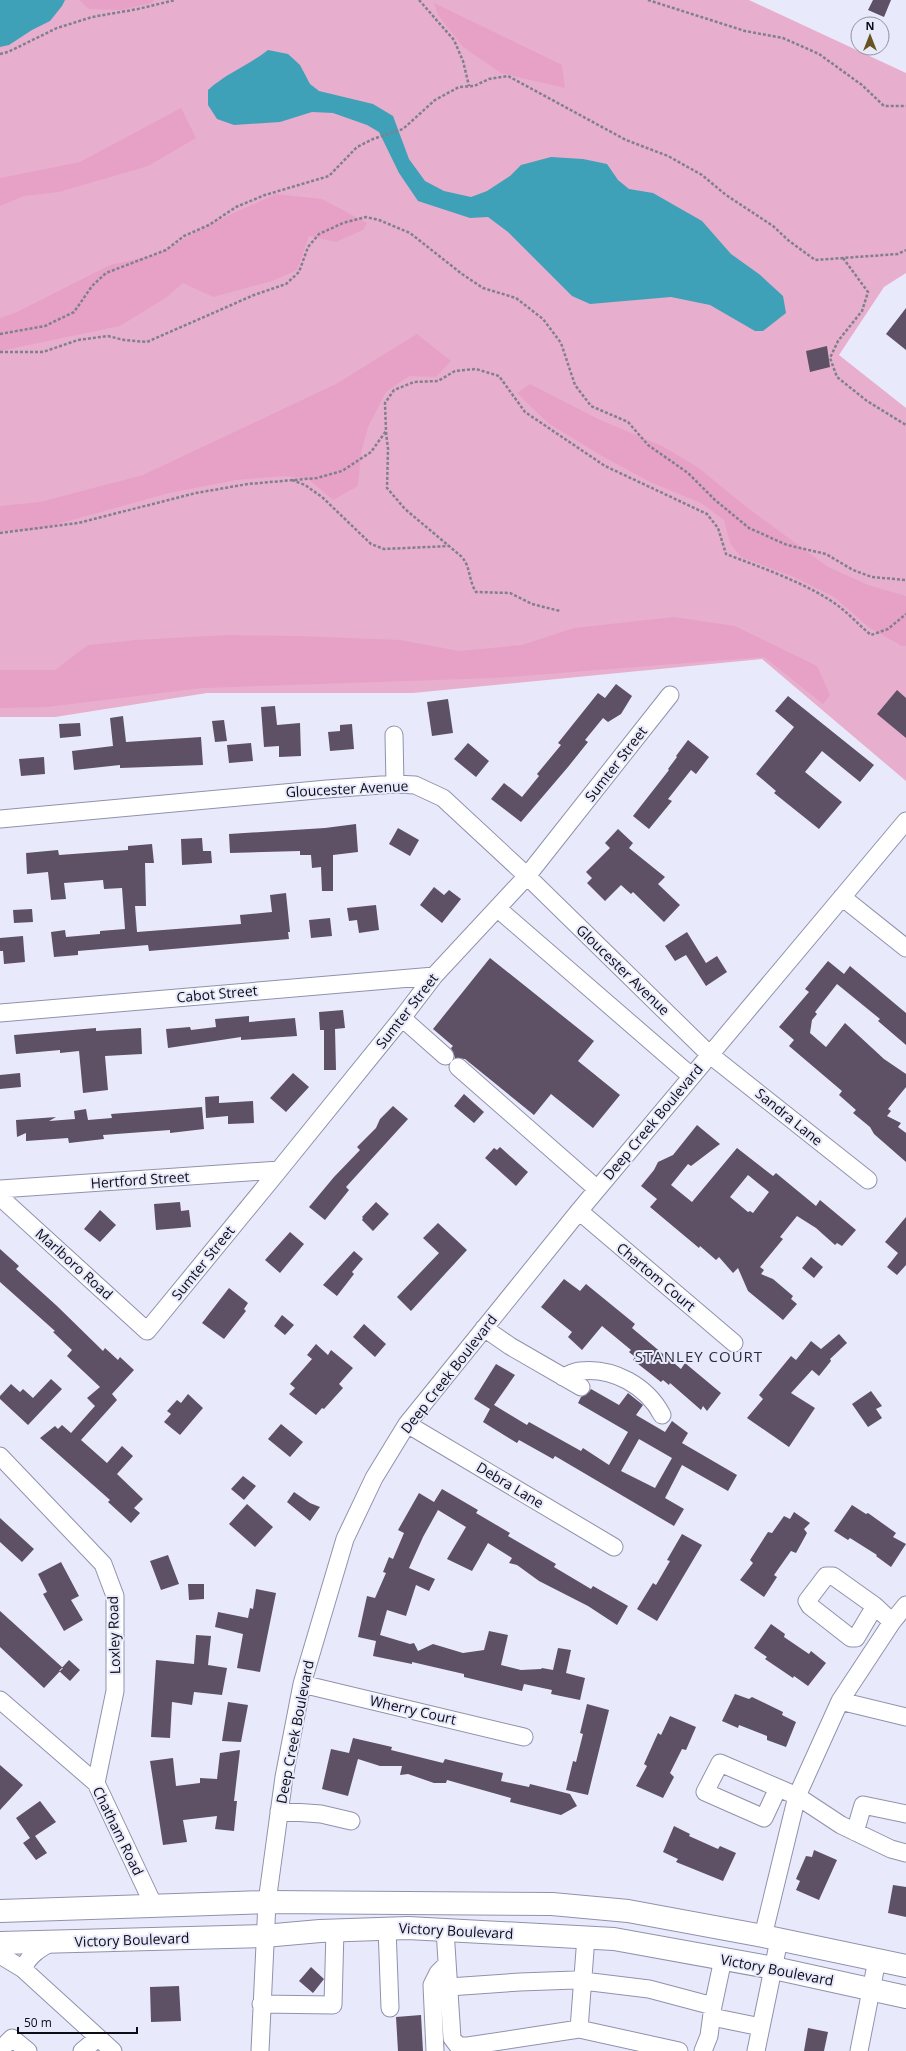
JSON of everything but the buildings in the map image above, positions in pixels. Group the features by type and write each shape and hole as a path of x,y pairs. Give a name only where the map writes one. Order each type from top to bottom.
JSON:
{"main road":[{"name":"Victory Boulevard","path":"0,1911 267,1902 552,1904 628,1911 771,1938 906,1966"},
{"name":"Victory Boulevard","path":"0,1943 264,1936 335,1930 387,1928 586,1937 614,1939 723,1958 906,1997"}],"street":[{"name":"Sumter Street","path":"147,1331 402,1018 434,976 527,876 670,695"},
{"path":"394,735 395,784"},
{"name":"Gloucester Avenue","path":"0,819 327,789 395,784 415,785 443,798 527,876 710,1054"},
{"name":"Deep Creek Boulevard","path":"260,2051 264,1936 267,1902 279,1811 302,1684 345,1539 374,1478 407,1424 484,1328 691,1076 906,821"},
{"path":"842,897 906,948"},
{"path":"497,908 691,1076"},
{"name":"Cabot Street","path":"0,1012 434,976"},
{"path":"402,1018 445,1056"},
{"name":"Sandra Lane","path":"710,1054 868,1180"},
{"path":"458,1067 597,1189"},
{"name":"Hertford Street","path":"0,1189 279,1170"},
{"name":"Marlboro Road","path":"0,1197 147,1331"},
{"name":"Chartom Court","path":"579,1211 734,1343"},
{"path":"484,1328 510,1346 580,1387"},
{"path":"563,1377 579,1371 604,1371 621,1377 656,1403 662,1414"},
{"name":"Debra Lane","path":"407,1424 614,1547"},
{"name":"Loxley Road","path":"0,1456 103,1564 115,1596 115,1691 96,1783"},
{"path":"756,2051 774,1968 771,1938 797,1796 840,1701 892,1622 906,1605"},
{"path":"875,1606 892,1622"},
{"name":"Wherry Court","path":"302,1684 524,1737"},
{"name":"Chatham Road","path":"0,1700 96,1783 154,1906"},
{"path":"840,1701 906,1717"},
{"path":"778,1788 797,1796 841,1825 891,1849 906,1853"},
{"path":"855,1832 863,1805 906,1814"},
{"path":"279,1811 322,1814 351,1821"},
{"path":"387,1928 390,2008"},
{"path":"261,2004 333,2005 335,1930"},
{"path":"445,1930 452,2038 458,2046 468,2046 579,2028 679,2051"},
{"path":"579,2028 584,1981 586,1937"},
{"path":"23,1969 27,1960 36,1952 52,1942"},
{"path":"0,1955 23,1969 113,2051"},
{"path":"703,2051 709,2036 712,2012 723,1958"},
{"path":"859,2051 877,1960"},
{"path":"435,2051 432,1985 438,1972 447,1964"},
{"path":"449,1987 520,1982 584,1981 649,1989 712,2012 761,2027"},
{"path":"0,2050 12,2038 28,2051"},
{"path":"82,2051 98,2038"}],"path":[{"path":"0,54 8,52 57,28 92,17 138,9 175,0"},
{"path":"419,0 454,40 463,61 468,86"},
{"path":"648,0 745,31 783,38 819,54 862,85 884,106 906,106"},
{"path":"0,334 45,326 74,312 92,286 106,273 166,250 184,236 209,225 236,206 329,176 357,147 373,139 403,129 435,100 459,87 508,76 626,140 668,156 702,175 732,199 773,226 788,240 815,260 898,254 906,250"},
{"path":"0,352 43,352 78,340 108,336 124,340 147,342 254,295 286,284 299,272 308,247 319,234 343,223 366,217 379,220 410,233 462,274 483,288 516,298 543,319 561,343 575,385 591,406 628,422 648,445 688,473 715,500 749,528 787,545 826,554 853,570 872,578 906,580"},
{"path":"842,257 868,292 862,311 838,341 830,358 836,378 867,401 906,425"},
{"path":"560,611 532,604 510,593 476,592 470,582 468,565 450,546 405,508 387,488 386,472 388,449 386,431 386,403 394,390 414,382 438,381 455,371 476,368 499,376 525,412 557,435 605,466 706,514 718,528 726,554 783,576 816,593 841,608 871,635 888,629 906,614"},
{"path":"0,533 78,523 196,493 248,484 317,478 342,471 371,452 386,431"},
{"path":"291,480 304,485 322,497 371,544 384,550 450,546"}],"shaded area":[{"path":"0,0 749,0 850,47 850,56 869,56 906,73 906,273 884,287 839,355 906,408 906,781 762,659 413,693 207,693 55,717 0,717"},
{"path":"79,0 154,0 152,3 121,10 89,9"},
{"path":"434,3 562,65 565,88 501,73 463,47 438,15"},
{"path":"181,108 196,138 148,166 59,192 24,196 0,206 0,178 80,162"},
{"path":"276,194 322,199 367,223 363,230 336,242 309,236 297,270 272,281 213,297 183,283 167,297 120,326 0,351 0,318 17,312 110,265 158,254 214,222"},
{"path":"417,334 451,361 436,377 409,376 386,392 368,427 361,453 358,486 333,500 308,479 285,476 236,480 169,493 36,530 0,531 0,506 40,502 143,475 336,384"},
{"path":"530,384 598,419 662,446 699,468 745,506 828,567 868,585 906,596 906,646 902,646 870,628 834,597 794,577 741,557 730,543 724,520 701,503 650,482 602,456 548,423 517,393"},
{"path":"674,617 735,626 817,666 830,695 823,704 764,657 495,678 202,688 47,707 0,708 0,670 55,670 88,645 136,640 227,635 299,636 401,640 459,651 522,645 574,628"}],"water":[{"path":"0,0 65,0 50,21 32,30 9,45 0,47"},
{"path":"268,50 288,54 300,65 310,84 319,91 373,104 393,116 409,159 425,181 444,191 471,197 487,191 510,176 521,165 551,157 583,159 607,164 618,180 629,189 653,193 702,221 731,254 759,274 783,296 786,313 763,331 755,331 710,305 671,297 590,304 572,296 508,232 488,217 470,218 418,201 399,173 379,132 367,125 333,113 312,112 280,122 234,125 217,119 208,105 208,90 223,78"}],"district":[{"name":"STANLEY COURT","path":"699,1357"}]}
